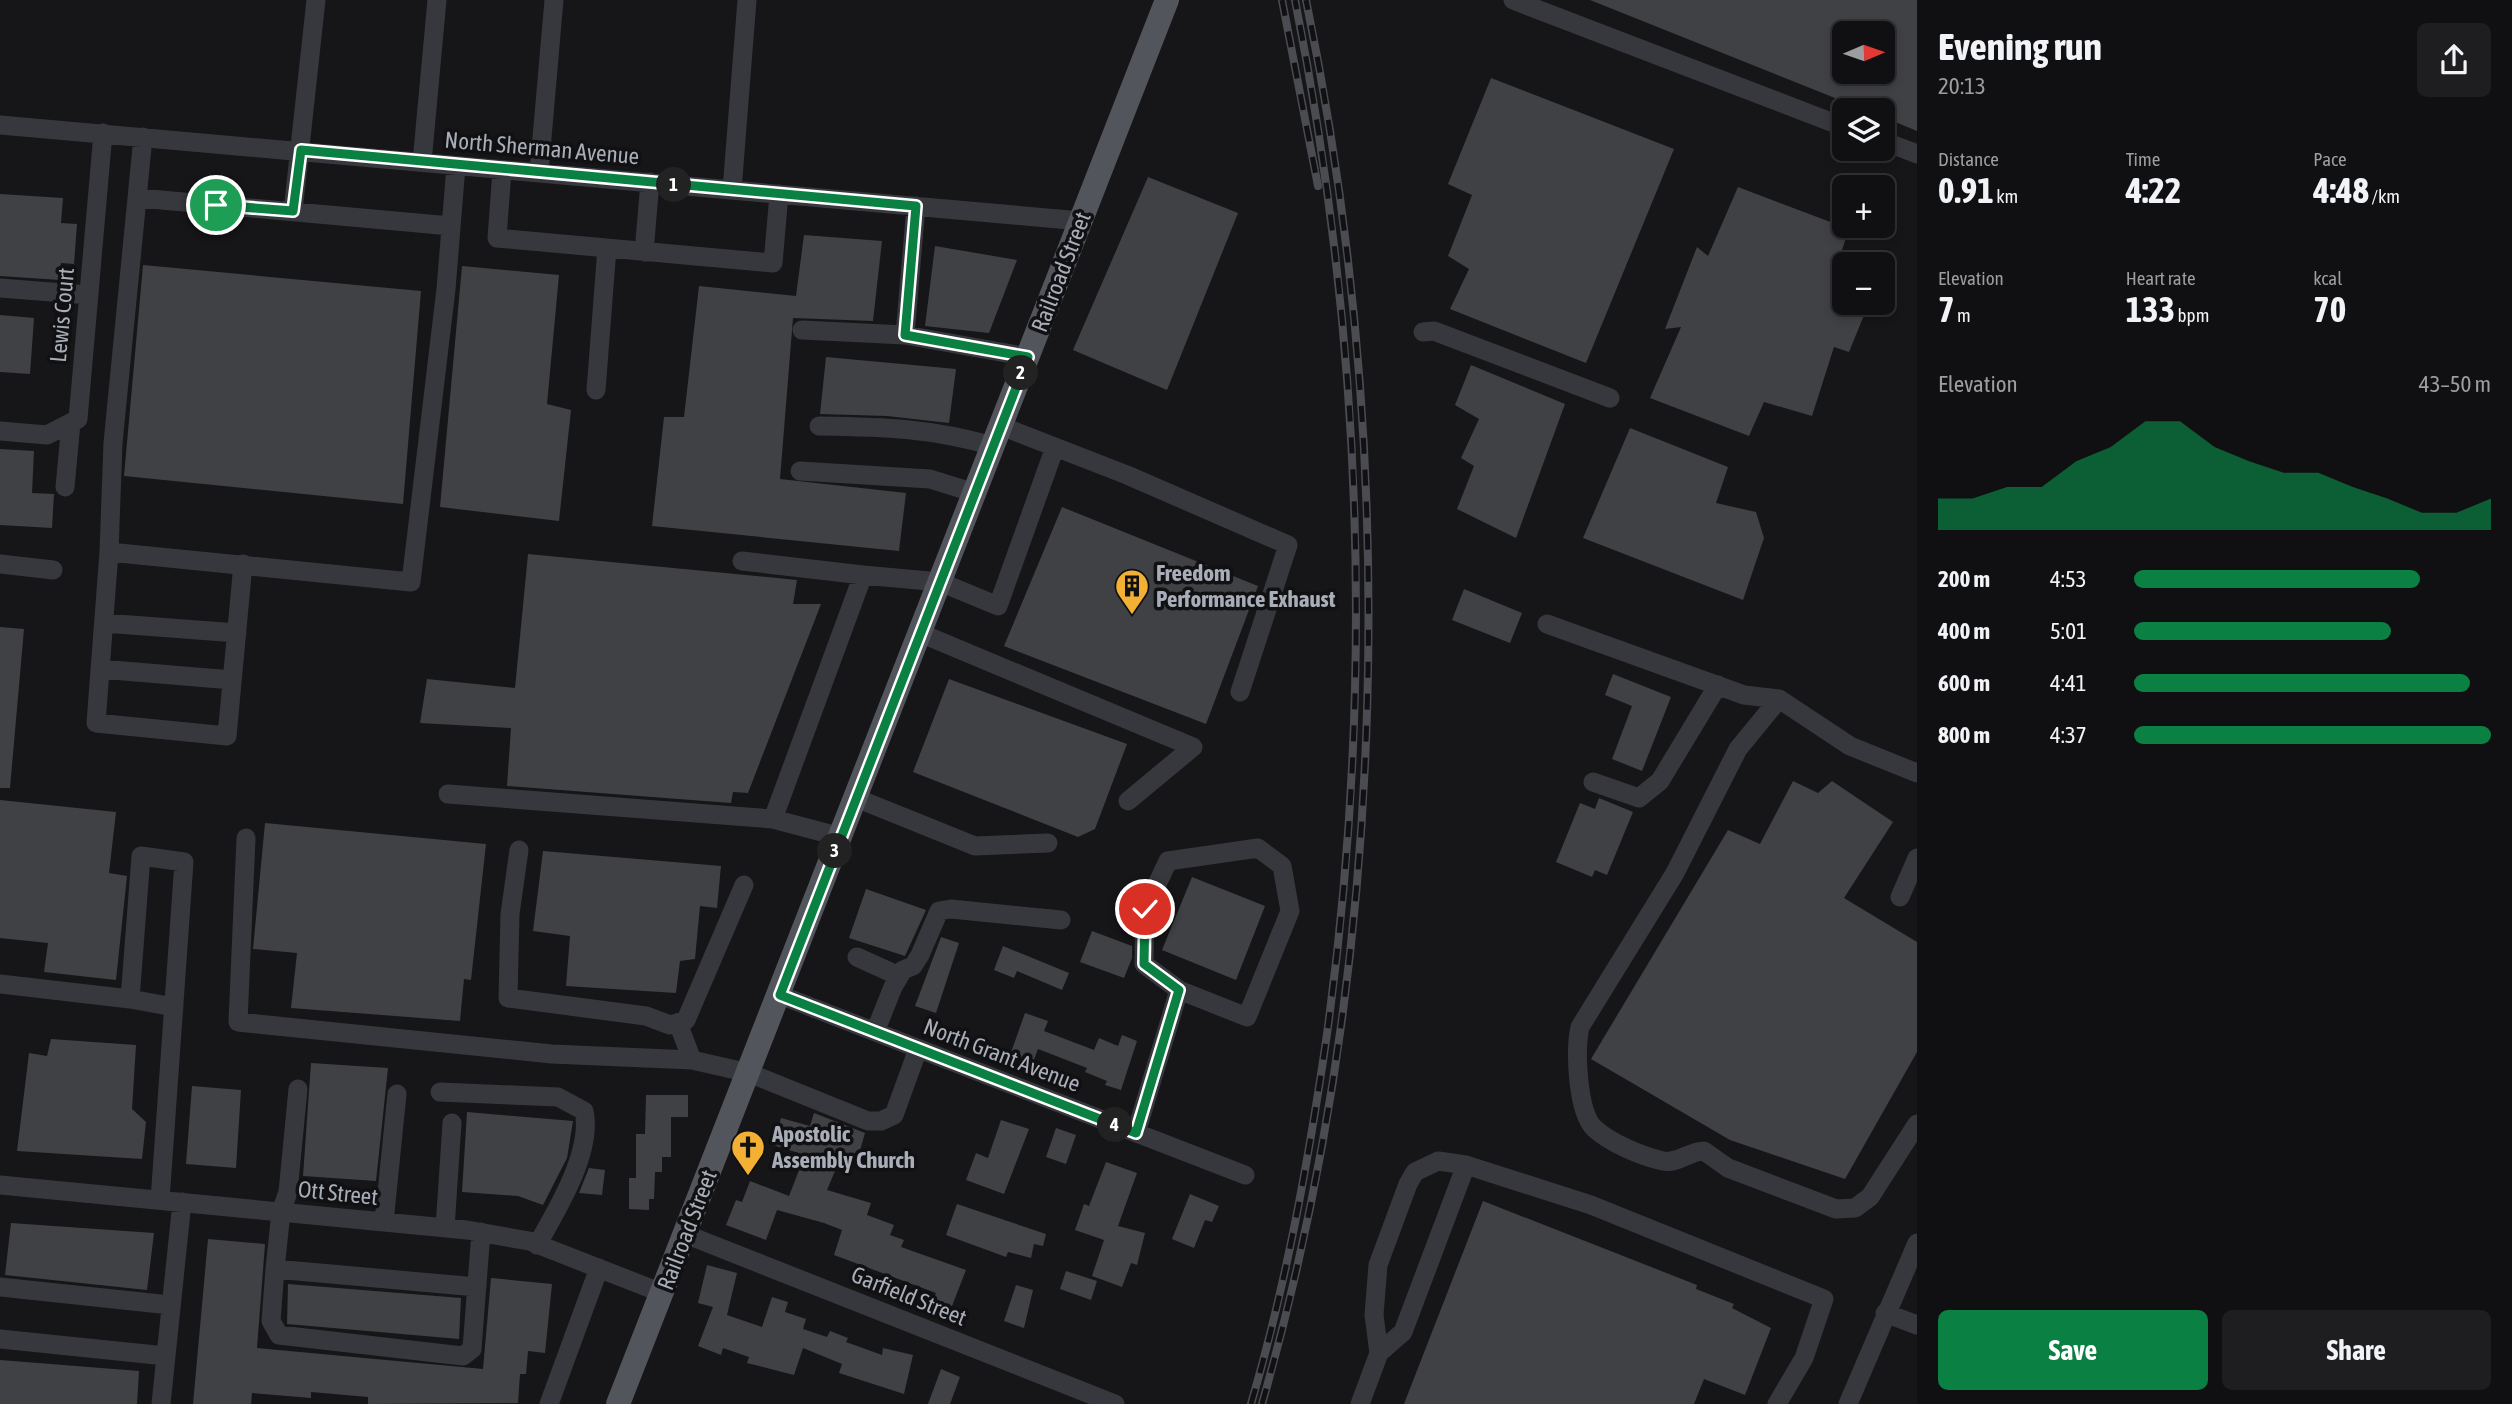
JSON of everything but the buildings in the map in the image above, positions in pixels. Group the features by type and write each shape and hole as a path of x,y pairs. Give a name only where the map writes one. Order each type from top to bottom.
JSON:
{"main road":[{"name":"Railroad Street","path":"618,1404 1167,0"}],"street":[{"path":"293,211 316,0"},
{"path":"422,162 437,0"},
{"path":"539,172 554,0"},
{"path":"732,190 747,0"},
{"path":"1513,0 1832,122"},
{"name":"North Sherman Avenue","path":"0,125 1081,221"},
{"name":"Lewis Court","path":"71,423 78,419 103,133"},
{"path":"143,137 113,443 109,552 96,723 227,736 243,564"},
{"path":"1895,146 1917,155"},
{"path":"109,552 411,582 456,166"},
{"path":"502,170 497,238 644,252 773,263 779,194"},
{"path":"644,252 650,183"},
{"path":"139,198 451,226"},
{"path":"905,335 916,206"},
{"path":"596,390 607,248"},
{"path":"0,288 89,295"},
{"path":"802,330 905,335 1028,357"},
{"path":"1423,331 1434,331 1610,398"},
{"path":"0,431 47,435 71,423"},
{"path":"65,487 71,423"},
{"path":"819,426 997,436 1055,447 1127,475 1288,545 1240,692"},
{"path":"742,561 940,582 998,606 1055,447"},
{"path":"800,471 930,479 975,493"},
{"path":"0,564 53,570"},
{"path":"773,818 863,575"},
{"path":"104,623 237,633"},
{"path":"1548,624 1744,695 1779,699 1850,746 1917,773"},
{"path":"920,633 1193,747 1128,801"},
{"path":"100,669 232,680"},
{"path":"1593,782 1639,797 1650,789 1660,781 1718,685"},
{"path":"1779,699 1738,749 1675,873 1580,1027 1576,1045 1582,1098 1592,1127 1624,1146 1664,1161 1704,1151 1728,1168 1836,1209 1855,1208 1870,1197 1917,1124"},
{"path":"449,794 773,818 841,836"},
{"path":"856,798 975,846 1048,843"},
{"path":"246,838 238,1022 552,1054 692,1060 749,1073 868,1121 881,1121 894,1115 918,1049"},
{"path":"1258,848 1282,866 1290,911 1247,1017 1179,990 1144,964 1145,909 1168,861 1258,848"},
{"path":"519,850 510,914 508,998 646,1016 670,1025 686,1020 744,885"},
{"path":"130,999 141,856 184,862 160,1200"},
{"path":"1900,897 1917,858"},
{"path":"875,1032 899,976 903,970 913,966 920,955 939,911 951,909 1061,920"},
{"path":"857,957 899,976"},
{"path":"0,984 130,999 174,1007"},
{"path":"1136,1133 1179,990"},
{"name":"North Grant Avenue","path":"780,995 1245,1175"},
{"path":"678,1023 692,1060"},
{"path":"298,1089 288,1192 281,1212 275,1269 271,1321 279,1335 463,1356 472,1349 481,1233"},
{"path":"440,1092 558,1097 584,1111 588,1128 579,1155 561,1203 537,1245"},
{"path":"384,1222 397,1094"},
{"path":"444,1228 452,1123"},
{"path":"1360,1404 1379,1353 1374,1315 1378,1265 1415,1172 1428,1163 1450,1161 1591,1205 1824,1299 1804,1358 1777,1404"},
{"path":"1379,1353 1403,1332 1466,1165"},
{"name":"Ott Street","path":"0,1185 481,1233 537,1245 662,1293"},
{"path":"161,1404 182,1202"},
{"name":"Garfield Street","path":"685,1234 1115,1404"},
{"path":"1848,1404 1885,1313 1911,1269 1917,1243"},
{"path":"549,1404 599,1268"},
{"path":"275,1269 477,1287"},
{"path":"0,1287 170,1305"},
{"path":"1885,1313 1917,1325"},
{"path":"0,1339 166,1356"}],"railway":[{"path":"1282,0 1318,186"},
{"path":"1251,1404 1275,1314 1312,1132 1342,910 1352,779 1356,649 1355,519 1348,390 1336,260 1318,130 1295,0"},
{"path":"1262,1404 1304,1234 1336,1060 1357,883 1367,705 1367,526 1357,348 1336,173 1306,0"}],"place":[{"name":"Freedom Performance Exhaust","path":"1132,616"},
{"name":"Apostolic Assembly Church","path":"748,1177"}],"route":[{"path":"216,205 293,211 301,150 916,206 905,335 1028,357 780,995 1136,1133 1179,990 1144,964 1145,909"}]}
